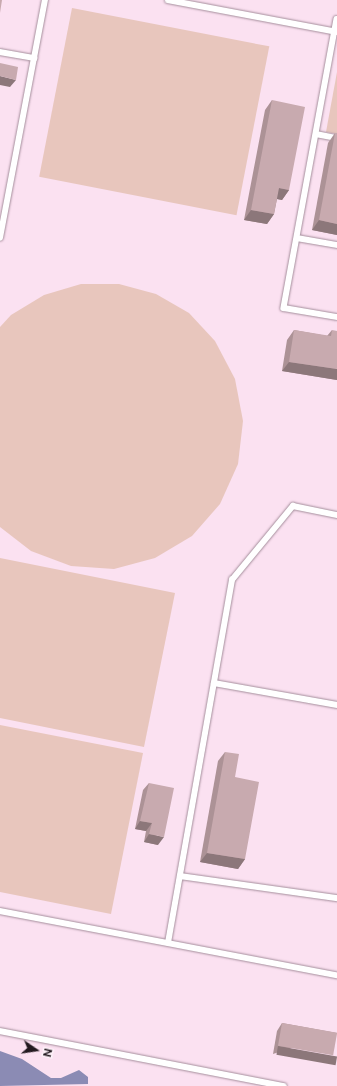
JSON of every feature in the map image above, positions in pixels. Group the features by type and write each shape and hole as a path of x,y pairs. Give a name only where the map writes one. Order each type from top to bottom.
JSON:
{"lane":[{"path":"0,238 46,0"},
{"path":"168,0 336,31"},
{"path":"337,19 284,308 337,317"},
{"path":"0,52 34,58"},
{"path":"316,134 337,138"},
{"path":"297,238 337,245"},
{"path":"168,943 232,580 292,506 337,515"},
{"path":"214,683 337,704"},
{"path":"180,876 337,898"},
{"path":"0,911 337,974"},
{"path":"0,1031 284,1086"}],"shaded area":[{"path":"72,8 269,46 236,215 39,177"},
{"path":"337,72 337,134 326,132"},
{"path":"81,284 119,284 156,294 189,313 215,341 235,379 243,421 238,464 220,504 192,536 155,558 114,569 71,566 31,551 0,527 0,327 11,315 44,295"},
{"path":"0,558 175,593 144,747 0,718"},
{"path":"0,725 143,753 111,914 0,892"}],"water":[{"path":"0,1051 22,1059 51,1078 61,1078 79,1070 88,1077 88,1084 0,1086"}],"building":[{"path":"0,0 2,0 0,13"},
{"path":"0,63 18,67 16,80 0,76"},
{"path":"272,100 305,107 289,190 279,188 274,214 251,210"},
{"path":"335,133 337,133 337,224 319,220"},
{"path":"294,330 331,336 332,330 337,331 337,369 289,362"},
{"path":"225,752 239,754 235,777 259,782 245,859 207,853"},
{"path":"149,783 174,788 164,837 149,834 152,823 140,821"},
{"path":"282,1023 337,1033 333,1055 278,1046"}]}
